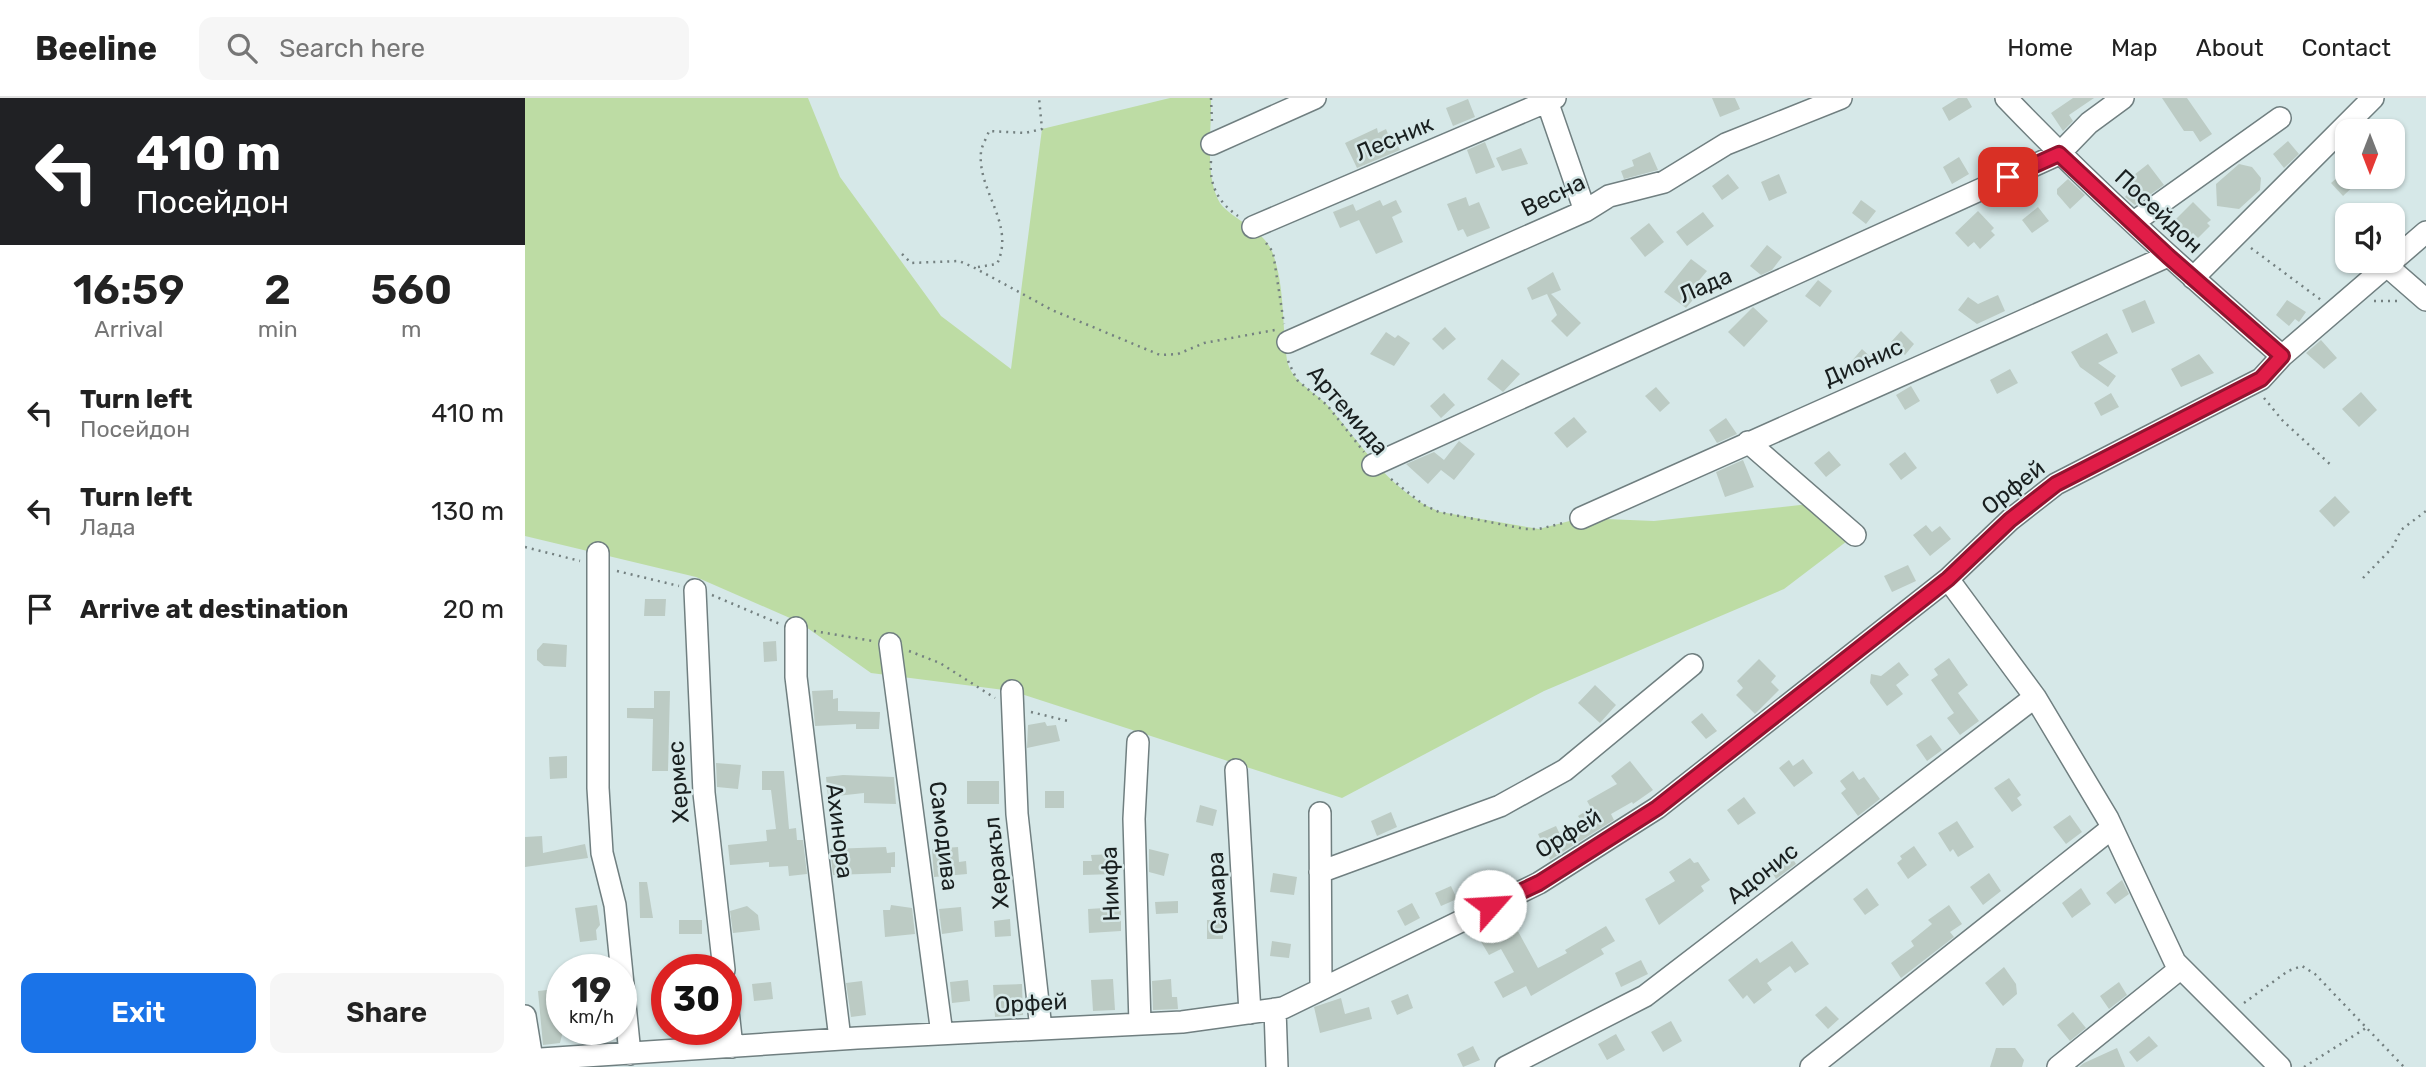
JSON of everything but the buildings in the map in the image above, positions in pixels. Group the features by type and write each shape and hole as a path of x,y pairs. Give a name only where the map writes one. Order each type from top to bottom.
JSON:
{"street":[{"path":"1212,144 1315,98"},
{"path":"1785,98 1793,118"},
{"name":"Весна","path":"1287,335 1585,211 1609,196 1664,182 1726,144 1841,98"},
{"name":"Посейдон","path":"2006,98 2059,154 2168,256 2282,356"},
{"path":"2059,154 2088,123 2123,98"},
{"path":"2193,278 2373,98"},
{"path":"1550,99 1585,211"},
{"name":"Лесник","path":"1253,227 1550,99"},
{"path":"2134,222 2280,118"},
{"name":"Лада","path":"1373,465 2059,154"},
{"name":"Орфей","path":"2405,250 2426,232"},
{"name":"Дионис","path":"1581,518 2168,256"},
{"name":"Орфей","path":"528,1060 1140,1024 1275,1009 1539,883 1657,808 1948,579 2010,520 2056,484 2261,379 2282,356 2379,273"},
{"path":"2393,273 2416,302"},
{"path":"1748,442 1855,535"},
{"path":"598,553 598,788 602,853 615,905 630,1054"},
{"path":"1948,579 2035,697 2112,828 2175,962 2280,1067"},
{"name":"Хермес","path":"695,590 704,793 722,954"},
{"name":"Ахинора","path":"796,628 798,691 840,1040"},
{"name":"Самодива","path":"890,644 942,1034"},
{"path":"1320,872 1500,806 1565,770 1692,665"},
{"name":"Херакъл","path":"1012,691 1017,814 1041,1029"},
{"name":"Адонис","path":"1506,1067 1645,996 2035,697"},
{"name":"Нимфа","path":"1138,742 1134,819 1140,1024"},
{"name":"Самара","path":"1236,770 1250,1013"},
{"path":"1320,813 1321,989"},
{"path":"1811,1067 2112,828"},
{"path":"2058,1067 2181,968"},
{"path":"1275,1009 1277,1067"},
{"path":"525,1016 528,1060"}],"path":[{"path":"973,267 997,264 1003,252 1003,233 981,152 989,131 1025,132 1042,129 1039,98"},
{"name":"Артемида","path":"1211,98 1210,175 1221,204 1253,227 1273,252 1287,335 1287,361 1297,380 1327,405 1373,465 1424,505 1440,512 1525,529 1539,529 1581,518"},
{"path":"2237,236 2316,298 2338,308"},
{"path":"902,254 911,263 959,261 1052,310 1160,355 1178,354 1204,343 1287,335"},
{"path":"2371,302 2416,302"},
{"path":"2261,379 2262,396 2266,403 2333,467"},
{"path":"2363,578 2392,548 2401,530 2426,510"},
{"path":"2227,1014 2288,971 2302,966 2404,1067"},
{"path":"2304,1067 2366,1027"}],"green space":[{"path":"525,98 808,98 840,177 941,316 1011,369 1042,129 1170,98 1211,98 1210,166 1215,192 1220,203 1256,231 1269,245 1273,254 1280,280 1289,368 1298,380 1329,407 1391,480 1422,503 1440,512 1539,529 1581,518 1654,521 1818,503 1855,535 1784,589 1544,691 1342,798 1012,691 871,673 799,622 696,577 525,536"}],"route":[{"path":"1490,906 1539,883 1657,808 1948,579 2010,520 2056,484 2261,379 2282,356 2168,256 2059,154 2008,177"}]}
